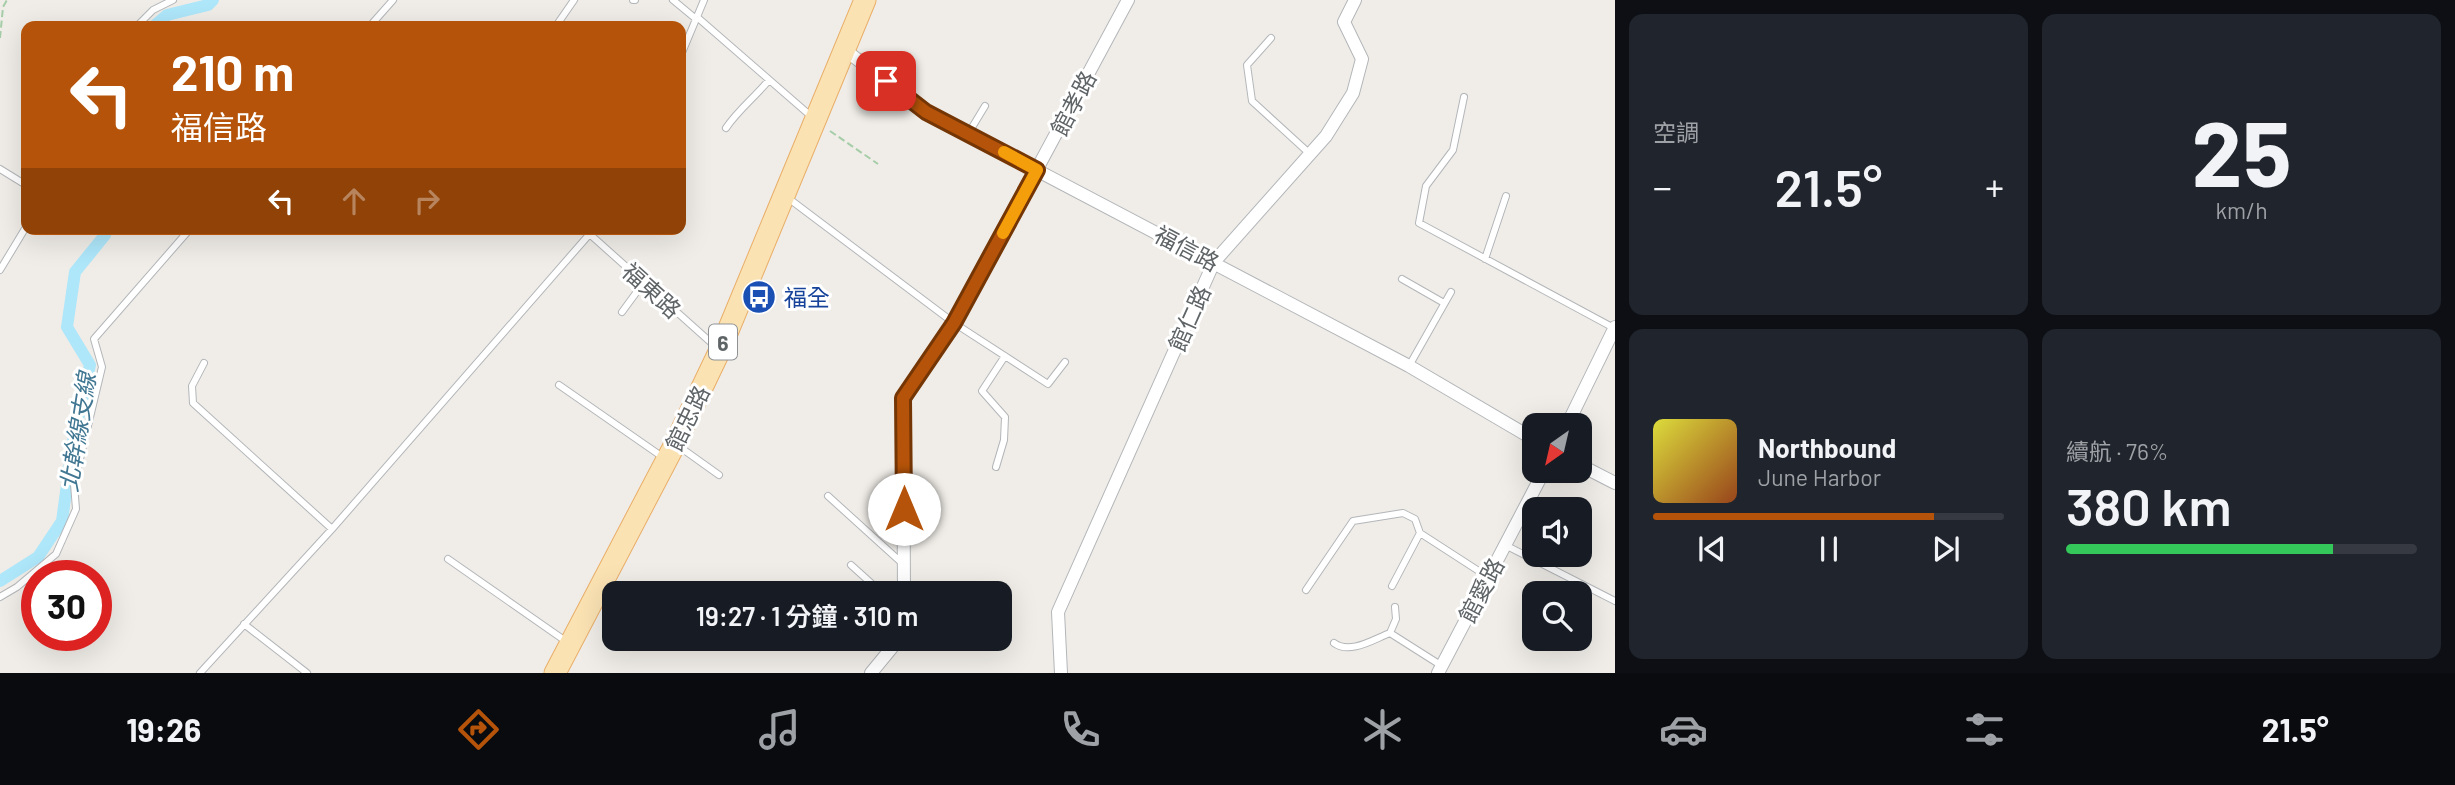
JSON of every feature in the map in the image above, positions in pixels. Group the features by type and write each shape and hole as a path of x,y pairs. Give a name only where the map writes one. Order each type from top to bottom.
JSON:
{"main road":[{"name":"館忠路","path":"555,673 671,452 720,350 865,0"}],"street":[{"name":"館孝路","path":"904,581 903,398 954,323 1128,0"},
{"name":"館仁路","path":"1061,673 1058,612 1214,262 1326,136 1353,93 1362,58 1344,22 1355,0"},
{"name":"福信路","path":"845,50 926,112 1409,366 1522,432"},
{"path":"1573,413 1615,328"},
{"path":"1592,471 1615,483"},
{"name":"館愛路","path":"1440,669 1538,483"},
{"path":"871,673 890,651"}],"lane":[{"path":"142,21 153,10 173,0"},
{"path":"374,21 393,0"},
{"path":"559,21 573,0"},
{"path":"673,0 816,120"},
{"path":"686,43 704,0"},
{"path":"1271,38 1247,65 1252,101 1310,154"},
{"path":"726,128 736,112 752,100 769,80"},
{"path":"1464,97 1452,150 1426,186 1419,223 1615,328"},
{"path":"968,134 985,106"},
{"path":"0,169 21,182"},
{"path":"784,195 954,323 1048,384 1065,362"},
{"path":"1485,259 1506,196"},
{"path":"0,270 21,235"},
{"path":"0,597 17,587 56,554 76,509 74,484 102,368 94,339 185,235"},
{"path":"200,673 332,528 589,235"},
{"name":"福東路","path":"595,235 720,350"},
{"path":"1402,279 1444,303"},
{"path":"622,312 644,282"},
{"path":"1409,366 1451,292"},
{"path":"996,467 1004,440 1005,417 982,391 1005,356"},
{"path":"204,363 192,386 193,403 332,528"},
{"path":"559,385 671,452 719,475"},
{"path":"828,496 904,565"},
{"path":"1306,590 1353,521 1403,513 1415,519 1420,533 1488,577"},
{"path":"1392,586 1420,533"},
{"path":"1505,545 1615,601"},
{"path":"448,559 570,644"},
{"path":"851,565 869,581"},
{"path":"1334,643 1349,649 1390,633 1396,619 1395,607"},
{"path":"244,624 306,673"},
{"path":"1390,633 1440,669"}],"path":[{"path":"0,37 3,7 7,0"},
{"path":"816,120 878,164"}],"waterway":[{"name":"北幹線支線","path":"160,21 167,15 208,5 213,0"},
{"name":"北幹線支線","path":"0,581 38,557 62,521 73,441 90,365 67,327 75,272 105,235"}],"slow traffic":[{"path":"1003,233 1037,170 1004,152"}],"place":[{"name":"福全","path":"759,297"}],"route":[{"path":"886,81 926,112 1037,170 954,323 903,398 904,509"}]}
